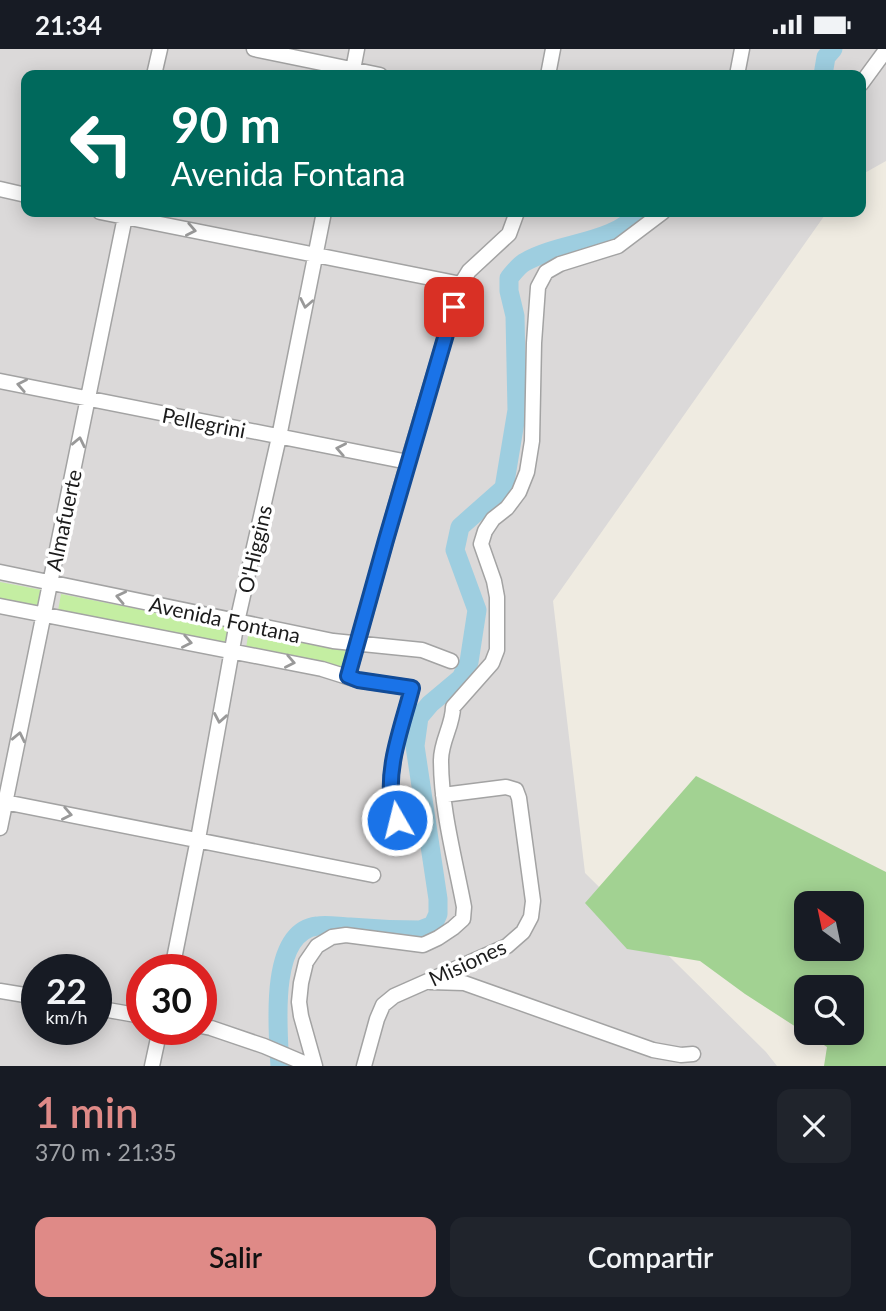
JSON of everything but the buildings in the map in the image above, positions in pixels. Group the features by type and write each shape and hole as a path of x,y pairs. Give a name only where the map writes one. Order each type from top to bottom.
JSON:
{"street":[{"path":"155,70 160,49"},
{"path":"254,49 341,70"},
{"path":"354,70 357,49"},
{"path":"549,70 553,49"},
{"path":"738,70 743,49"},
{"path":"866,77 886,50"},
{"path":"0,188 21,194"},
{"name":"Almafuerte","path":"0,828 3,802 126,217"},
{"path":"136,217 461,284"},
{"name":"O'Higgins","path":"175,954 237,622 279,437 323,217"},
{"path":"348,676 461,284 469,271 509,234 515,217"},
{"path":"313,1066 299,1002 306,962 317,946 332,937 346,935 423,945 438,938 463,919 464,907 443,795 441,757 453,707 492,663 497,650 497,597 481,544 493,519 507,508 519,492 527,472 532,441 538,287 546,272 560,264 618,246 656,217"},
{"name":"Pellegrini","path":"0,381 408,462"},
{"name":"Avenida Fontana","path":"0,572 333,642 422,650 451,661"},
{"name":"Avenida Fontana","path":"0,606 232,650 322,669 358,680 412,688 392,775 392,804 397,820"},
{"name":"Misiones","path":"364,1066 383,1005 394,996 507,946 523,932 531,917 533,901 516,790 506,787 443,795"},
{"path":"3,802 373,875"},
{"path":"425,982 464,983 653,1050 681,1055 693,1054"},
{"path":"0,991 21,994"},
{"path":"217,1031 313,1066"},
{"path":"152,1066 157,1045"}],"shaded area":[{"path":"0,49 886,49 886,161 866,172 866,70 21,70 21,217 823,217 553,601 585,873 777,1066 0,1066"}],"green space":[{"path":"0,582 42,590 39,608 0,600"},
{"path":"61,594 230,627 227,645 58,611"},
{"path":"249,630 346,649 343,667 246,648"},
{"path":"696,776 886,872 886,1066 824,1066 827,1047 824,1045 864,1045 864,975 794,975 794,1026 700,961 627,949 585,903"}],"waterway":[{"path":"824,70 826,57 833,49"},
{"path":"280,1066 279,985 290,945 301,932 325,925 420,930 433,925 438,914 415,746 419,717 461,678 469,662 477,610 455,550 460,527 504,488 517,410 515,316 509,278 525,262 539,255 601,237 636,217"}],"route":[{"path":"397,820 392,804 392,775 412,688 348,676 454,307"}]}
